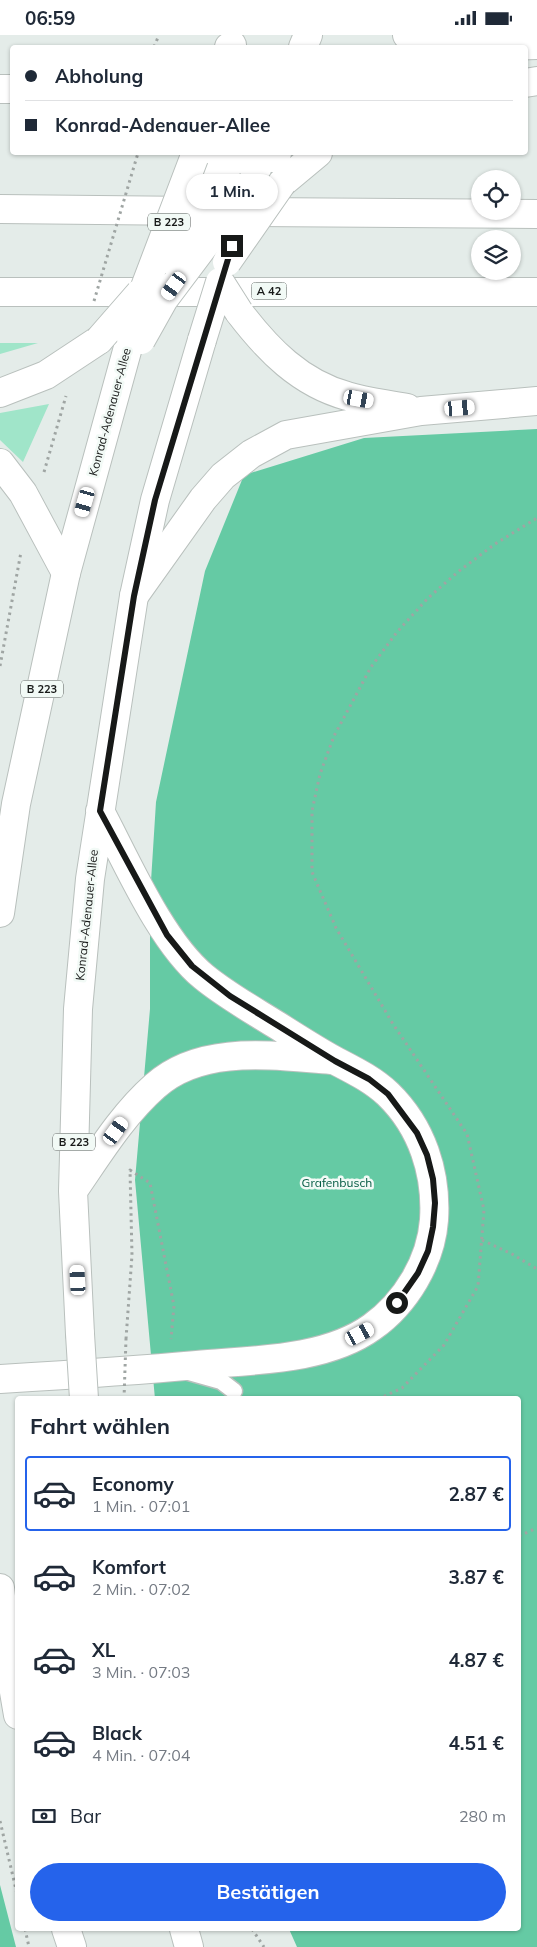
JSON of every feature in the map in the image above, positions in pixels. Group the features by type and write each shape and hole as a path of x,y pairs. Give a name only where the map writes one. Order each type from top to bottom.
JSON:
{"main road":[{"path":"407,35 421,42 434,45"},
{"path":"223,272 282,183 316,155"},
{"path":"0,393 46,375 89,347 145,287 212,196 237,158"},
{"path":"136,340 213,233 237,158"},
{"name":"Konrad-Adenauer-Allee","path":"84,1396 73,1191 81,960 100,811 134,596 155,500 223,272 237,158"},
{"name":"Konrad-Adenauer-Allee","path":"0,913 16,804 66,573 120,377 136,340 145,287 237,158"},
{"path":"212,196 213,233 223,272 239,312 260,339 284,363 322,388 348,397 421,411"},
{"path":"0,209 537,214"},
{"name":"A 42","path":"0,292 537,292"},
{"path":"134,596 203,499 223,476 251,454 286,435 421,411 537,401"},
{"path":"0,463 22,493 66,573"},
{"path":"0,828 16,804"},
{"path":"0,1379 278,1358 303,1354 350,1339 371,1328 405,1294 418,1273 428,1251 434,1219 433,1179 427,1155 417,1133 388,1094 369,1079 335,1061 230,996 192,966 167,935 100,811"},
{"path":"73,1191 126,1116 156,1084 174,1073 201,1061 230,1056 260,1055 335,1061"},
{"path":"0,1588 15,1698"},
{"path":"67,1931 72,1947"},
{"path":"185,1931 189,1947"}],"lane":[{"path":"170,1367 221,1381 234,1391"}],"path":[{"path":"92,309 137,155"},
{"path":"0,666 22,539 33,513 89,347"},
{"path":"385,1396 402,1388 444,1345 478,1286 484,1210 467,1134 393,1024 336,928 312,872 312,811 320,774 334,736 371,667 397,632 428,598 459,571 495,544 537,518"},
{"path":"124,1396 132,1255 130,1170 150,1183 174,1306 170,1367"},
{"path":"482,1240 512,1254 537,1269"},
{"path":"521,1535 537,1528"},
{"path":"0,1821 15,1885"},
{"path":"25,1931 29,1947"},
{"path":"253,1931 264,1947"}],"green space":[{"path":"0,343 38,343 0,354"},
{"path":"49,404 23,462 0,440 0,413"},
{"name":"Grafenbusch","path":"537,429 537,1947 297,1947 290,1931 521,1931 521,1396 155,1396 135,1180 150,1009 150,897 156,802 205,571 244,475 364,438"},
{"path":"0,1885 16,1947 0,1947"}],"route":[{"path":"232,246 191,376 155,500 134,596 100,811 167,935 192,966 230,996 335,1061 369,1079 388,1094 404,1113 417,1133 427,1155 433,1179 435,1203 433,1227 428,1251 418,1273 397,1303"}]}
